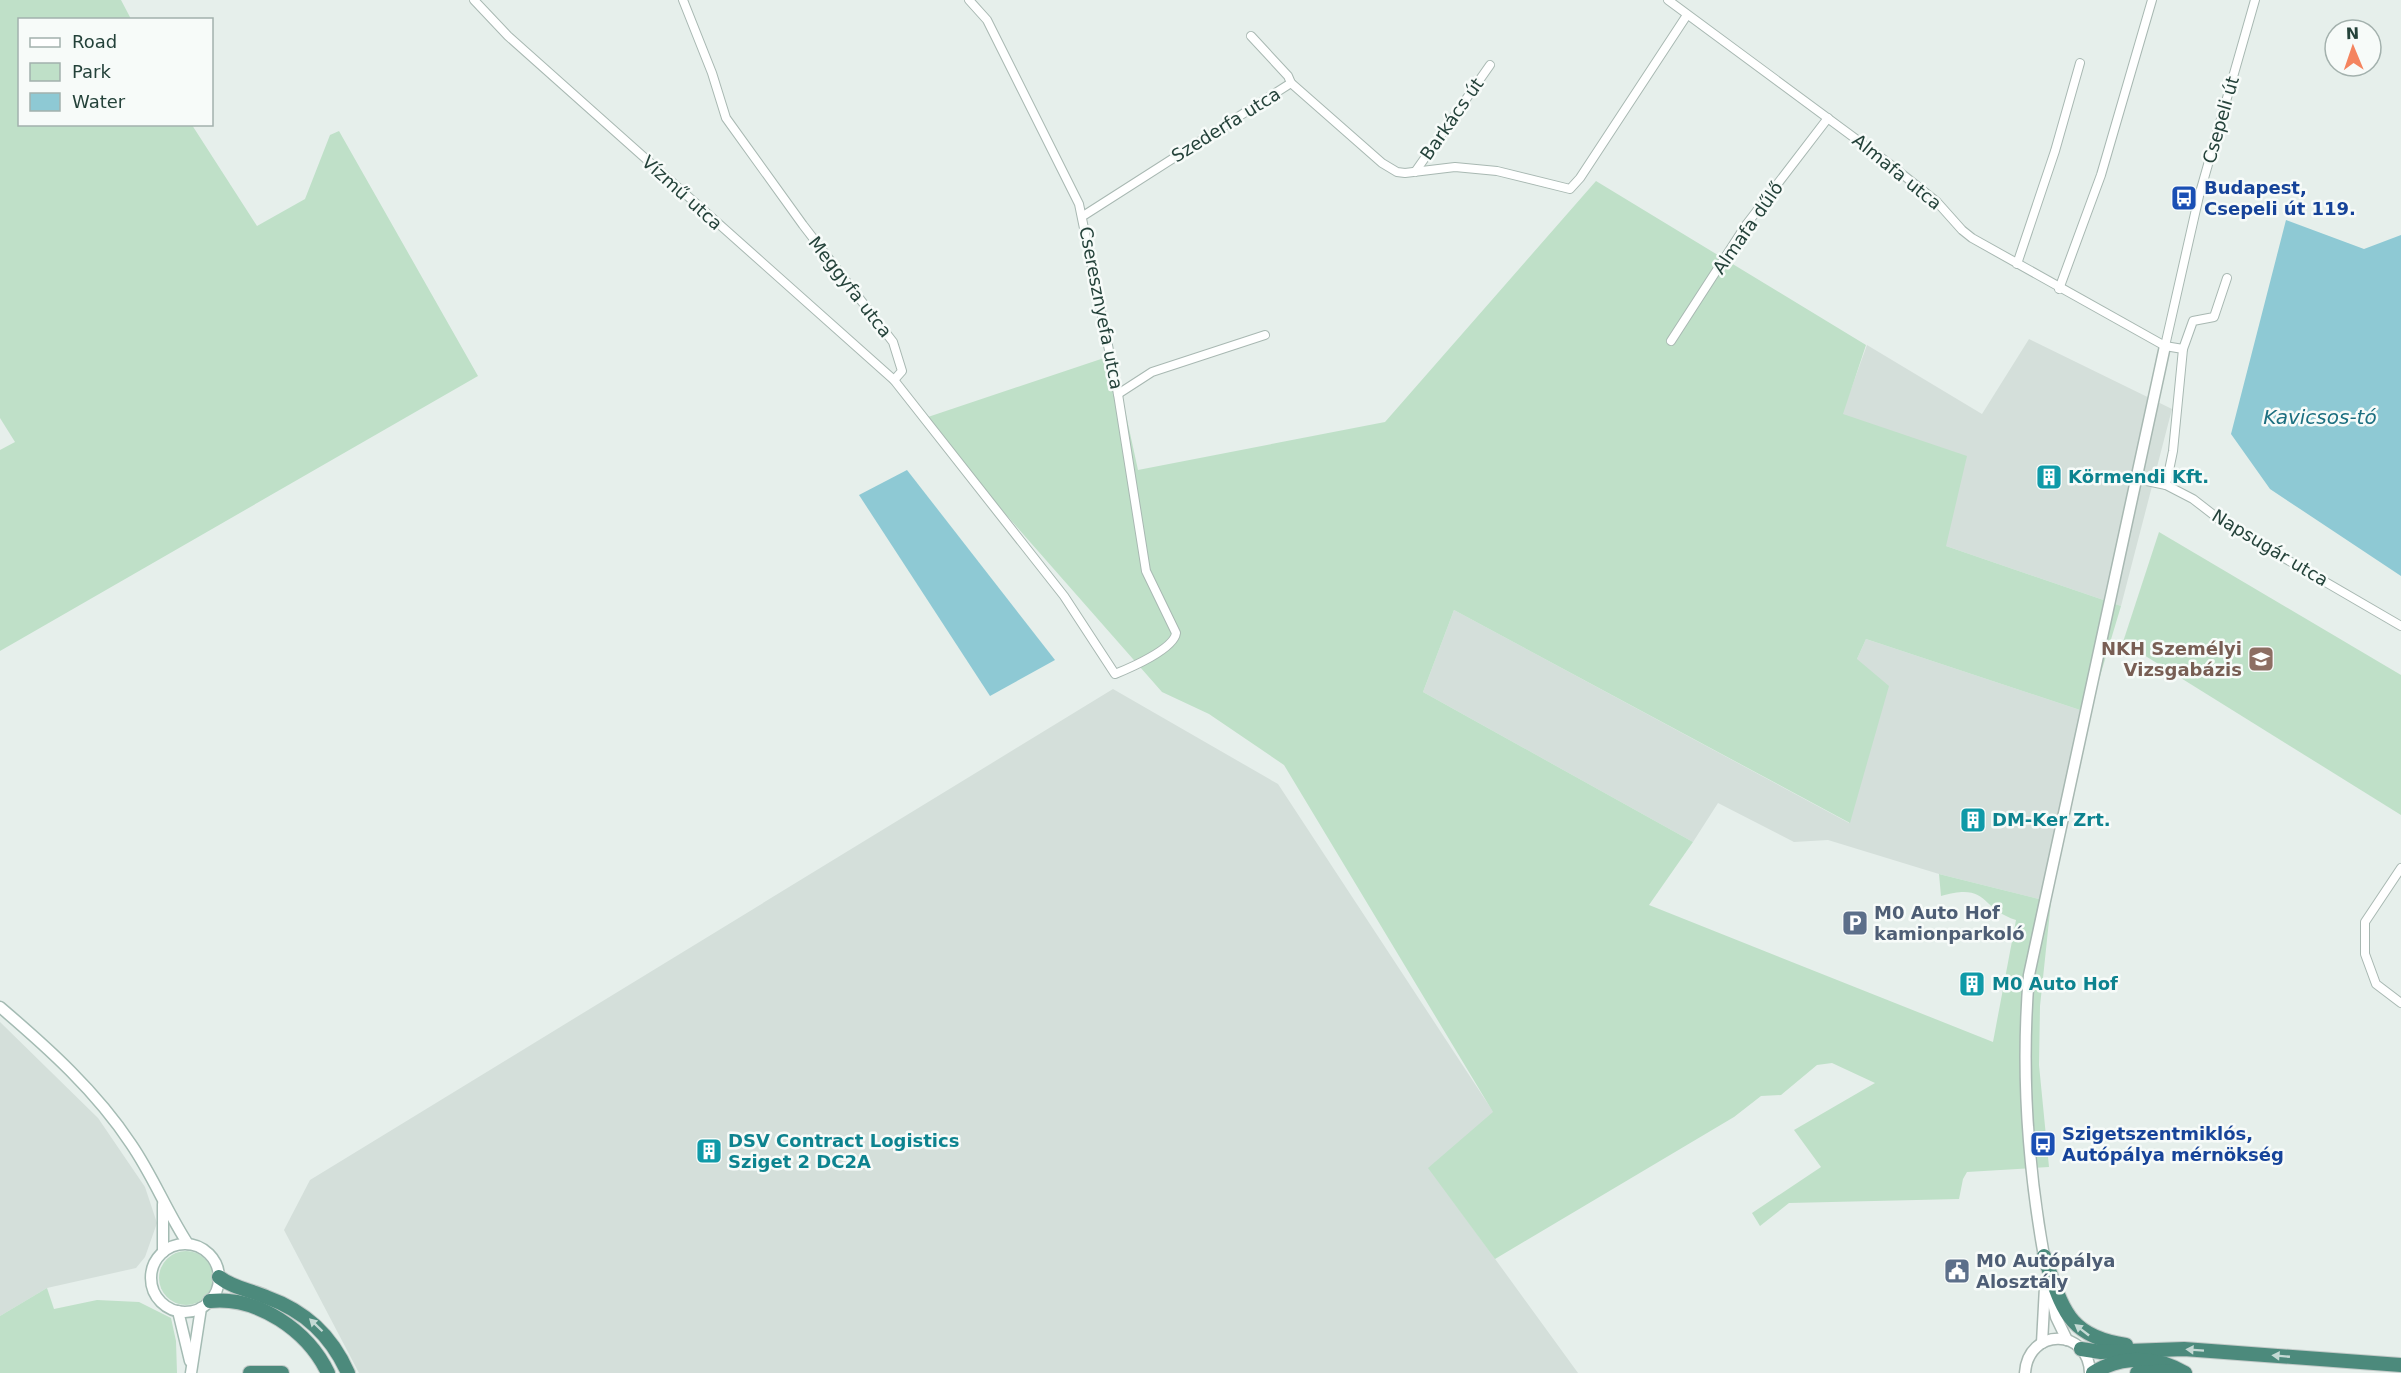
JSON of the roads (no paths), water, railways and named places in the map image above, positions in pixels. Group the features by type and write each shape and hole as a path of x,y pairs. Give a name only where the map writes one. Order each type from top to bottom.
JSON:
{"highway":[{"path":"2044,1256 2067,1314 2087,1335 2103,1342 2158,1349 2401,1365"},
{"path":"219,1277 237,1287 286,1305 309,1318 326,1335 348,1373"},
{"path":"206,1304 227,1299 247,1305 288,1325 318,1354 328,1373"},
{"path":"2081,1348 2102,1352 2158,1349"},
{"path":"2092,1373 2120,1361 2144,1360 2170,1364 2185,1373"},
{"path":"2137,1373 2164,1370 2178,1373"},
{"path":"250,1373 282,1373"}],"street":[{"name":"Vízmű utca","path":"474,0 516,44 894,380"},
{"name":"Meggyfa utca","path":"683,0 712,73 726,118 803,225 893,342 902,371 894,380"},
{"name":"Cseresznyefa utca","path":"894,380 1064,597 1115,674 1166,647 1176,637 1174,627 1146,571 1130,486 1118,394 1083,216 987,20 969,0"},
{"name":"Almafa utca","path":"1668,0 1937,202 1962,230 2059,289 2165,346 2183,349"},
{"path":"2059,289 2102,175 2152,0"},
{"name":"Csepeli út","path":"2165,346 2199,196 2255,0"},
{"name":"Szederfa utca","path":"1083,216 1292,83 1382,163 1398,172 1455,167 1475,168 1570,189 1580,178 1687,15"},
{"path":"1251,36 1288,75 1292,83"},
{"path":"2017,264 2055,151 2080,63"},
{"name":"Barkács út","path":"1415,172 1490,65"},
{"name":"Almafa dűlő","path":"1671,341 1746,225 1828,118"},
{"path":"2166,485 2173,451 2183,349 2193,321 2214,317 2227,278"},
{"path":"1118,394 1152,372 1265,335"},
{"path":"2067,1340 2056,1317 2044,1256 2030,1126 2025,1065 2029,975 2165,346"},
{"name":"Napsugár utca","path":"2137,479 2166,485 2193,499 2224,523 2401,626"},
{"path":"2401,868 2365,922 2365,954 2376,984 2401,1003"},
{"path":"0,1007 85,1086 109,1114 132,1144 163,1204 188,1244 209,1254 216,1264 219,1277 217,1290 206,1304 191,1372"},
{"path":"163,1204 163,1252 152,1271 151,1282 160,1302 178,1311 184,1325 191,1372"},
{"path":"163,1252 175,1246 188,1244"},
{"path":"2042,1343 2045,1318 2044,1256"},
{"path":"178,1311 206,1304"},
{"path":"2025,1373 2029,1356 2042,1343 2059,1338 2081,1348 2087,1356 2092,1373"}],"water":[{"name":"Kavicsos-tó","path":"2286,220 2364,249 2401,235 2401,576 2270,489 2231,434"},
{"path":"907,470 1055,660 990,696 859,495"}],"place":[{"name":"Budapest, Csepeli út 119.","path":"2184,198"},
{"name":"Körmendi Kft.","path":"2049,477"},
{"name":"NKH Személyi Vizsgabázis","path":"2261,659"},
{"name":"DM-Ker Zrt.","path":"1973,820"},
{"name":"M0 Auto Hof kamionparkoló","path":"1855,923"},
{"name":"M0 Auto Hof","path":"1972,984"},
{"name":"Szigetszentmiklós, Autópálya mérnökség","path":"2043,1144"},
{"name":"DSV Contract Logistics Sziget 2 DC2A","path":"709,1151"},
{"name":"M0 Autópálya Alosztály","path":"1957,1271"}]}
